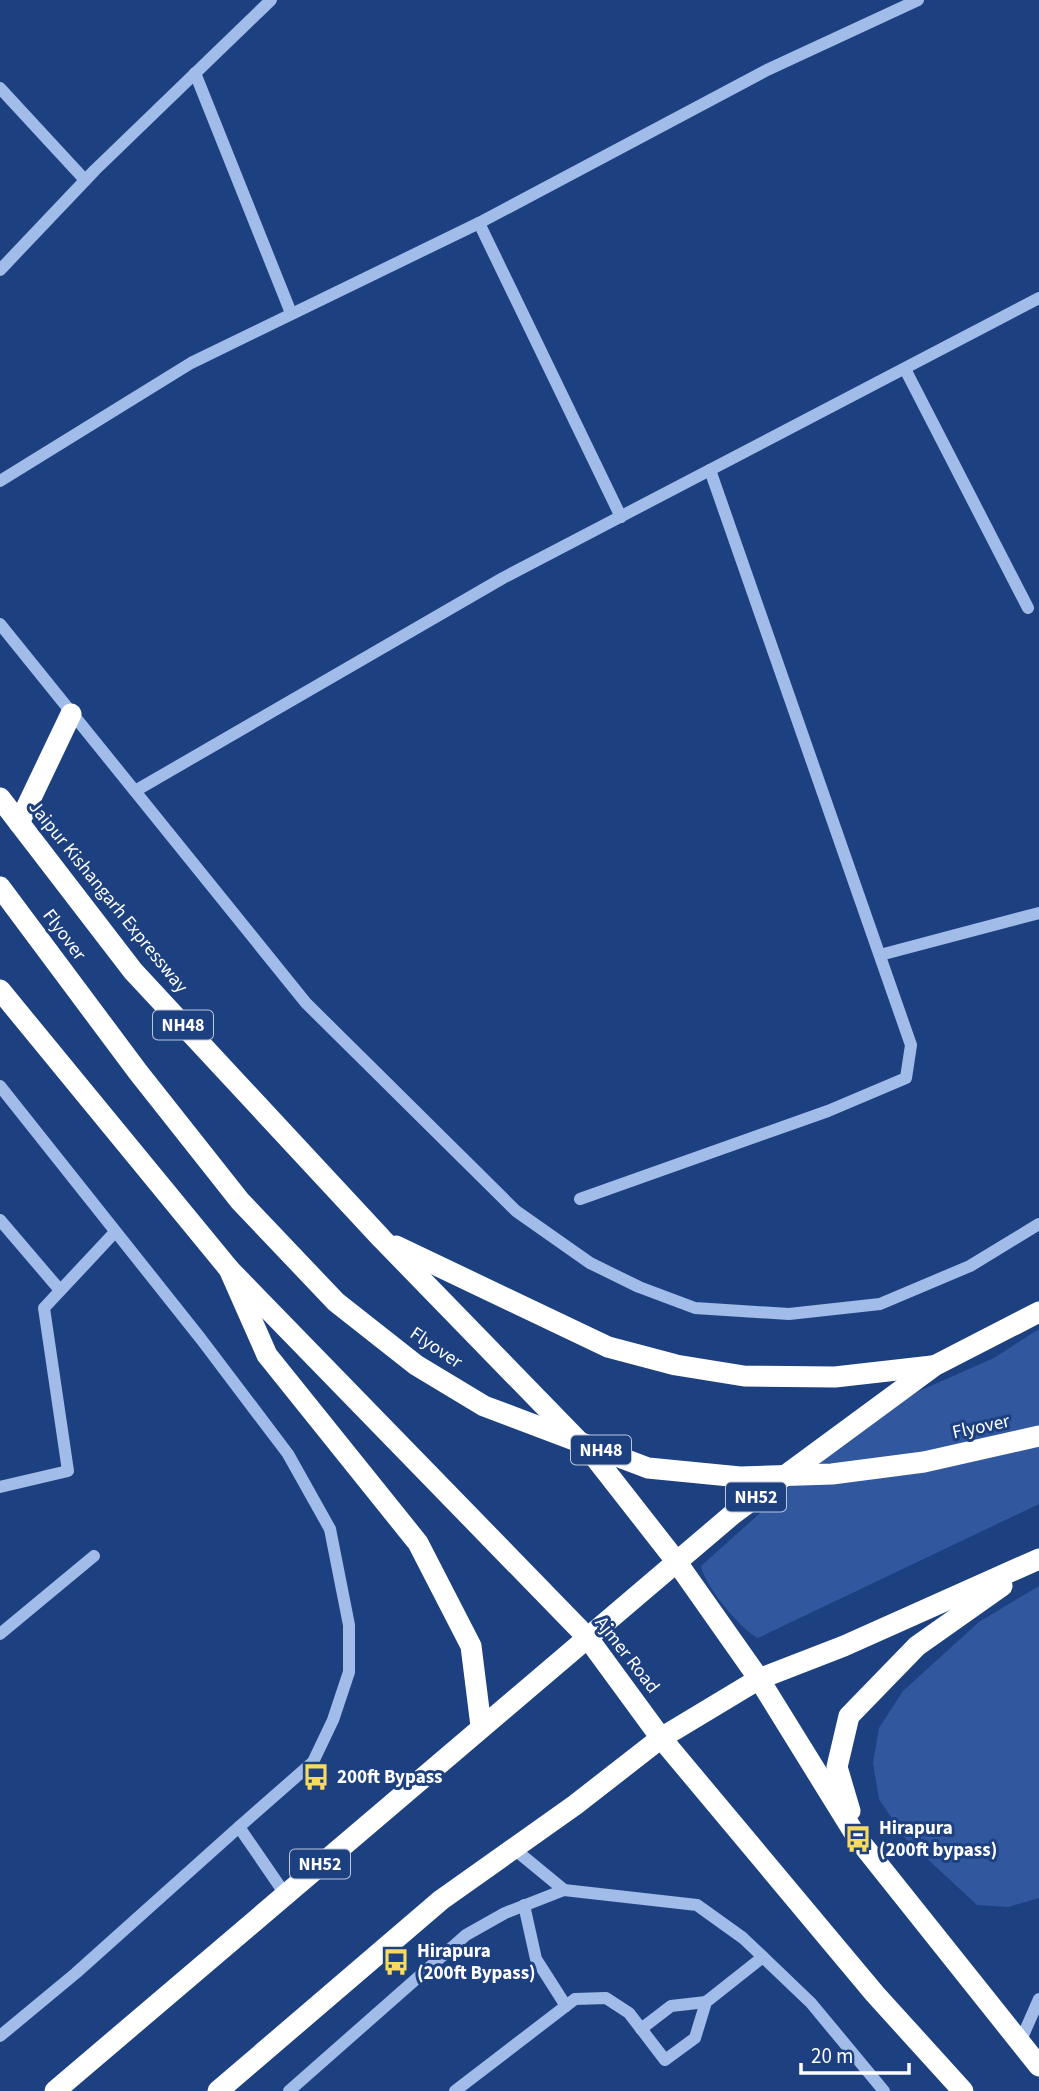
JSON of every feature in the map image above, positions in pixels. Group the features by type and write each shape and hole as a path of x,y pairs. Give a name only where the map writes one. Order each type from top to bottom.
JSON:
{"highway":[{"path":"19,823 71,714"},
{"name":"Jaipur Kishangarh Expressway","path":"0,798 133,971 382,1238"},
{"name":"Flyover","path":"0,887 138,1072 240,1201 336,1303 416,1365 484,1406 648,1468 740,1477 832,1474 924,1462 1039,1436"},
{"path":"0,990 229,1269 267,1355 418,1543 471,1646 481,1726"},
{"path":"382,1238 597,1460 676,1562 759,1679 858,1839 1021,2039 1039,2066"},
{"name":"NH48","path":"382,1238 608,1347 676,1365 744,1376 835,1377 934,1366 1039,1312"},
{"name":"Ajmer Road","path":"229,1269 587,1637 661,1738 875,1994 963,2091"},
{"name":"NH52","path":"55,2091 733,1514 934,1366"},
{"path":"218,2091 441,1900 661,1738 759,1679 844,1646 1038,1559"},
{"path":"858,1839 837,1767 849,1716 917,1646 1038,1559"}],"street":[{"path":"0,270 85,180 271,0"},
{"path":"0,481 191,363 479,223 767,70 918,0"},
{"path":"195,73 291,313"},
{"path":"0,88 85,180"},
{"path":"479,223 621,517"},
{"path":"135,791 503,578 1039,298"},
{"path":"905,369 1028,608"},
{"path":"580,1199 828,1111 906,1079 911,1045 710,470"},
{"path":"0,624 306,1003 516,1211 590,1263 639,1287 695,1308 789,1314 880,1304 970,1266 1039,1224"},
{"path":"880,955 1039,913"},
{"path":"0,1086 201,1339 288,1454 330,1529 349,1625 349,1672 333,1720 313,1762 0,2036"},
{"path":"0,1220 59,1289"},
{"path":"0,1487 68,1471 44,1308 114,1232"},
{"path":"0,1634 94,1556"},
{"path":"239,1827 285,1894"},
{"path":"513,1848 564,1890"},
{"path":"289,2091 466,1935 524,1905 564,1890 696,1905 763,1957 811,2003 884,2091"},
{"path":"524,1905 536,1959 566,2006"},
{"path":"641,2029 670,2006 706,2002 763,1957"},
{"path":"455,2091 575,1999 606,1998 628,2013 664,2060 695,2038 706,2002"},
{"path":"1021,2039 1039,1999"}],"shaded area":[{"path":"1039,1329 1039,1504 758,1638 733,1617 709,1584 701,1566 874,1411 994,1358"},
{"path":"1039,1586 1039,1898 1008,1907 977,1905 905,1838 879,1799 873,1763 879,1728 903,1691 979,1622"}],"place":[{"name":"200ft Bypass","path":"316,1777"},
{"name":"Hirapura (200ft bypass)","path":"858,1839"},
{"name":"Hirapura (200ft Bypass)","path":"396,1962"}]}
